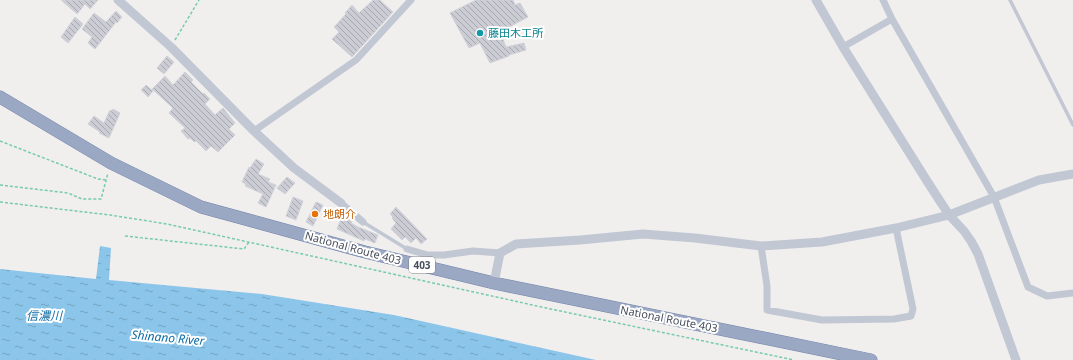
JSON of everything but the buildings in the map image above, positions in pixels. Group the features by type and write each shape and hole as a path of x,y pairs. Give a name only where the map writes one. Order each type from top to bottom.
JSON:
{"highway":[{"name":"National Route 403","path":"0,97 111,163 201,207 365,252 494,283 871,360"}],"street":[{"path":"118,0 171,47 254,131 294,168 363,222"},
{"path":"254,131 356,60 411,0"},
{"path":"816,0 843,47 949,214 971,241 978,254 1016,360"},
{"path":"883,0 892,19 994,197 1028,287 1047,296 1073,293"},
{"path":"843,47 892,19"},
{"path":"407,250 428,255 444,255 472,251 500,253 516,244 643,234 761,246 822,242 896,228 949,214 1038,180 1073,174"},
{"path":"761,246 767,286 766,310 822,320 894,319 911,316 913,310 896,228"},
{"path":"494,283 500,253"}],"lane":[{"path":"1010,0 1073,125"},
{"path":"363,222 407,250"}],"path":[{"path":"171,47 198,0"},
{"path":"0,141 98,179 106,180"},
{"path":"0,185 68,193 82,199 101,199 111,163"},
{"path":"0,202 110,215 167,224 794,360"},
{"path":"125,236 244,248 249,241"}],"water":[{"name":"信濃川","path":"100,246 111,248 109,280 262,294 394,315 596,360 0,360 0,269 96,279"}],"place":[{"name":"藤田木工所","path":"480,33"},
{"name":"地朗介","path":"315,214"}],"water label":[{"name":"Shinano River","path":"168,338"}]}
